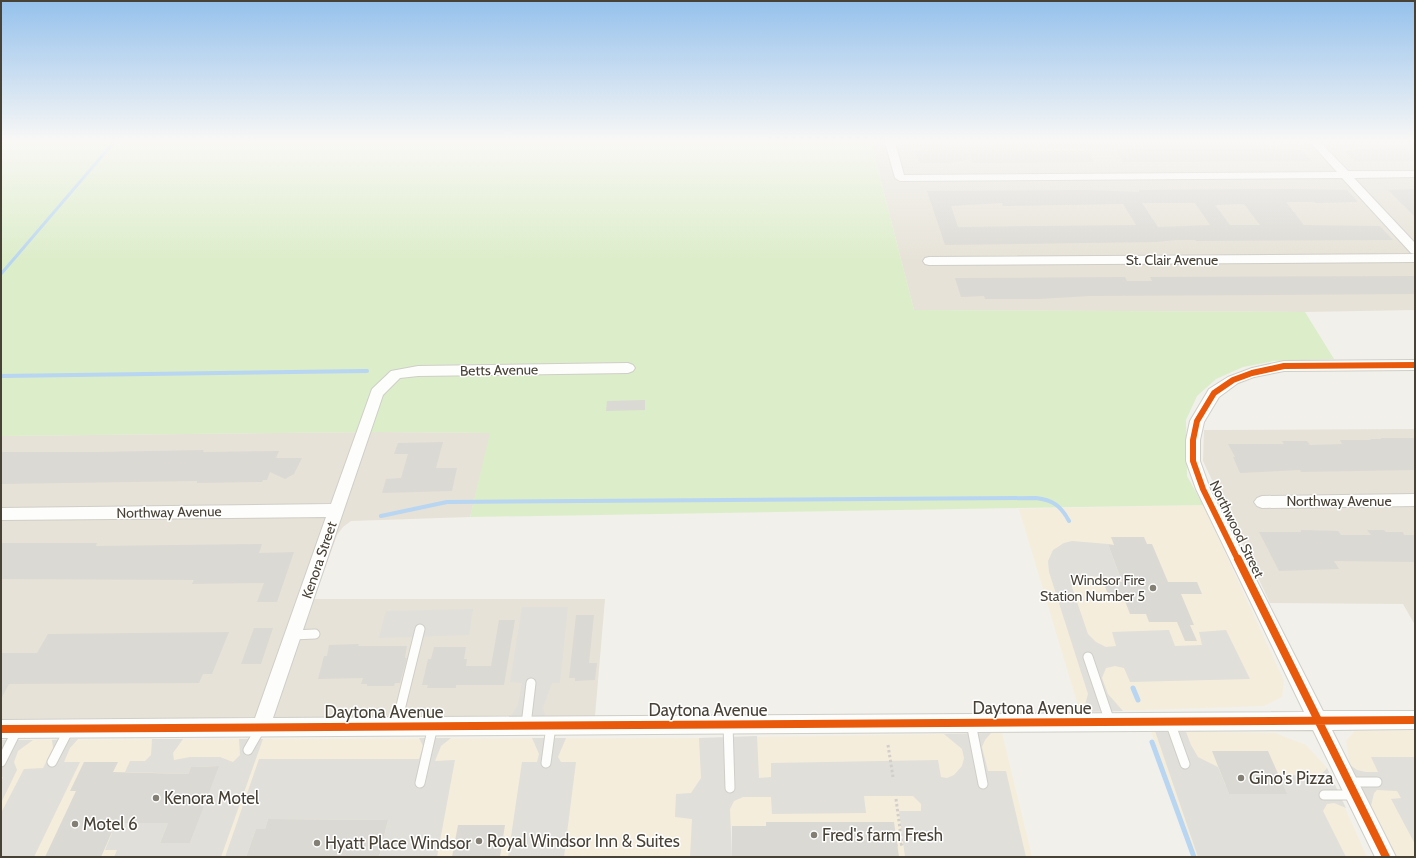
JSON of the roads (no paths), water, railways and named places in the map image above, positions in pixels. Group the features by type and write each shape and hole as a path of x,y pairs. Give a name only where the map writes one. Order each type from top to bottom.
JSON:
{"street":[{"path":"1352,182 1415,250"},
{"name":"St. Clair Avenue","path":"929,261 1415,258"},
{"name":"Northwood Street","path":"1386,857 1203,489 1194,461 1193,440 1197,421 1214,393 1233,380 1252,373 1284,366 1415,365"},
{"name":"Betts Avenue","path":"377,393 396,374 418,371 628,368"},
{"name":"Kenora Street","path":"261,727 377,393"},
{"name":"Northway Avenue","path":"1262,502 1415,500"},
{"name":"Northway Avenue","path":"1,514 337,510"},
{"name":"Daytona Avenue","path":"9,729 1415,720"}],"lane":[{"path":"396,726 420,629"},
{"path":"293,634 315,634"},
{"path":"1088,657 1110,722"},
{"path":"526,725 531,683"},
{"path":"1170,721 1185,764"},
{"path":"970,723 983,784"},
{"path":"728,724 730,788"},
{"path":"420,783 433,726"},
{"path":"546,763 551,726"},
{"path":"248,750 261,727"},
{"path":"52,762 70,728"},
{"path":"1,762 9,729"},
{"path":"1324,795 1377,782"}],"waterway":[{"path":"1,274 80,182"},
{"path":"1,376 367,371"},
{"path":"381,516 447,502 1036,498 1052,502 1063,511 1069,521"},
{"path":"1133,688 1138,700"},
{"path":"1152,742 1194,857"}],"place":[{"name":"Windsor Fire Station Number 5","path":"1153,588"},
{"name":"Gino's Pizza","path":"1241,778"},
{"name":"Kenora Motel","path":"156,798"},
{"name":"Motel 6","path":"75,824"},
{"name":"Fred's farm Fresh","path":"814,835"},
{"name":"Royal Windsor Inn & Suites","path":"479,841"},
{"name":"Hyatt Place Windsor","path":"317,843"}]}
